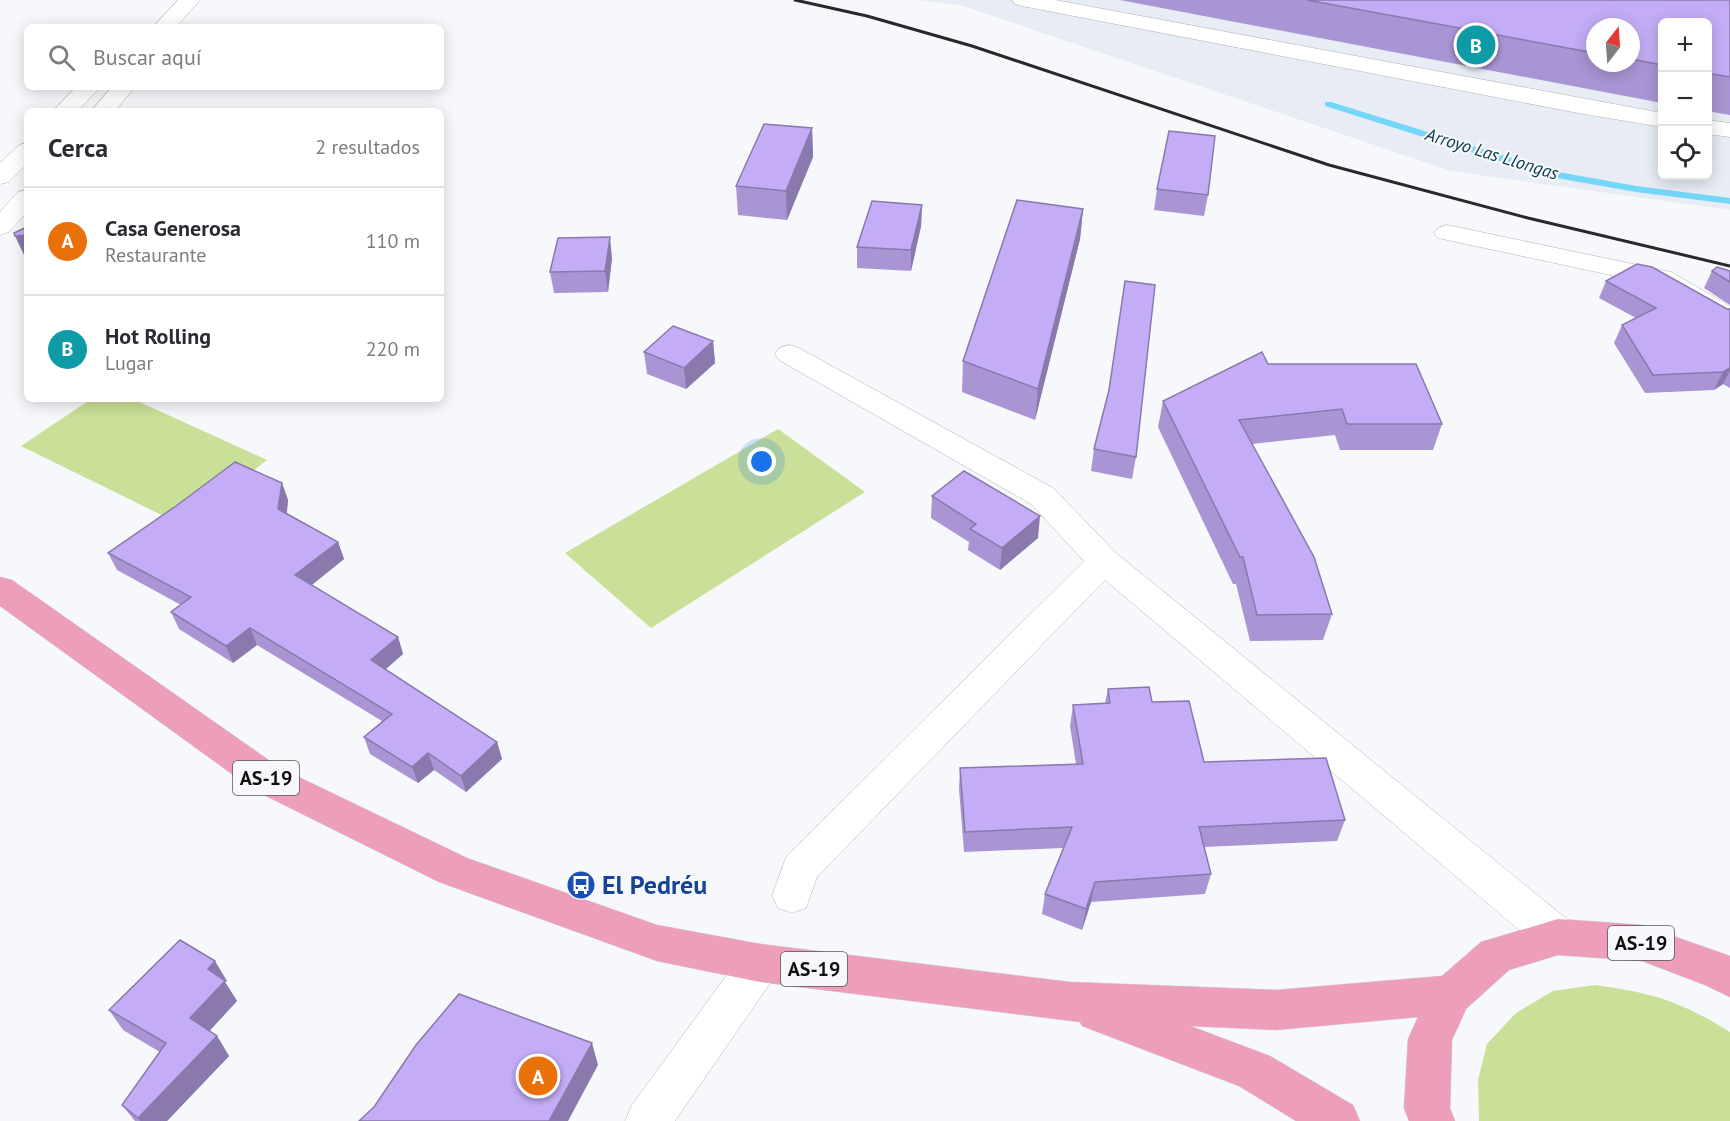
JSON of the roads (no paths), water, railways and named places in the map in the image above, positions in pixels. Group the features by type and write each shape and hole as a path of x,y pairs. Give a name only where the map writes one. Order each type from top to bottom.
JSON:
{"main road":[{"name":"AS-19","path":"0,589 267,778 453,870 657,943 760,963 1070,1002 1276,1010 1451,995"},
{"name":"AS-19","path":"1432,1121 1427,1108 1430,1039 1451,995 1496,955 1558,937 1642,943 1726,974"},
{"name":"AS-19","path":"1070,1002 1254,1071 1337,1121"}],"street":[{"path":"167,24 190,0"},
{"path":"1022,0 1658,119"},
{"path":"68,108 86,90"},
{"path":"106,108 121,90"},
{"path":"1712,128 1730,130"},
{"path":"0,177 24,153"},
{"path":"0,227 24,200"},
{"path":"1448,232 1662,278 1730,318"},
{"path":"789,354 1042,496 1104,561 1558,937"},
{"path":"792,896 800,869 1104,561"},
{"path":"648,1121 760,963"}],"waterway":[{"name":"Arroyo Las Llongas","path":"1328,104 1551,174 1636,189 1730,201"}],"railway":[{"path":"795,0 867,16 972,46 1329,165 1528,218 1730,266"}],"place":[{"name":"Hot Rolling","path":"1476,45"},
{"name":"El Pedréu","path":"581,885"},
{"name":"Casa Generosa","path":"538,1076"}]}
